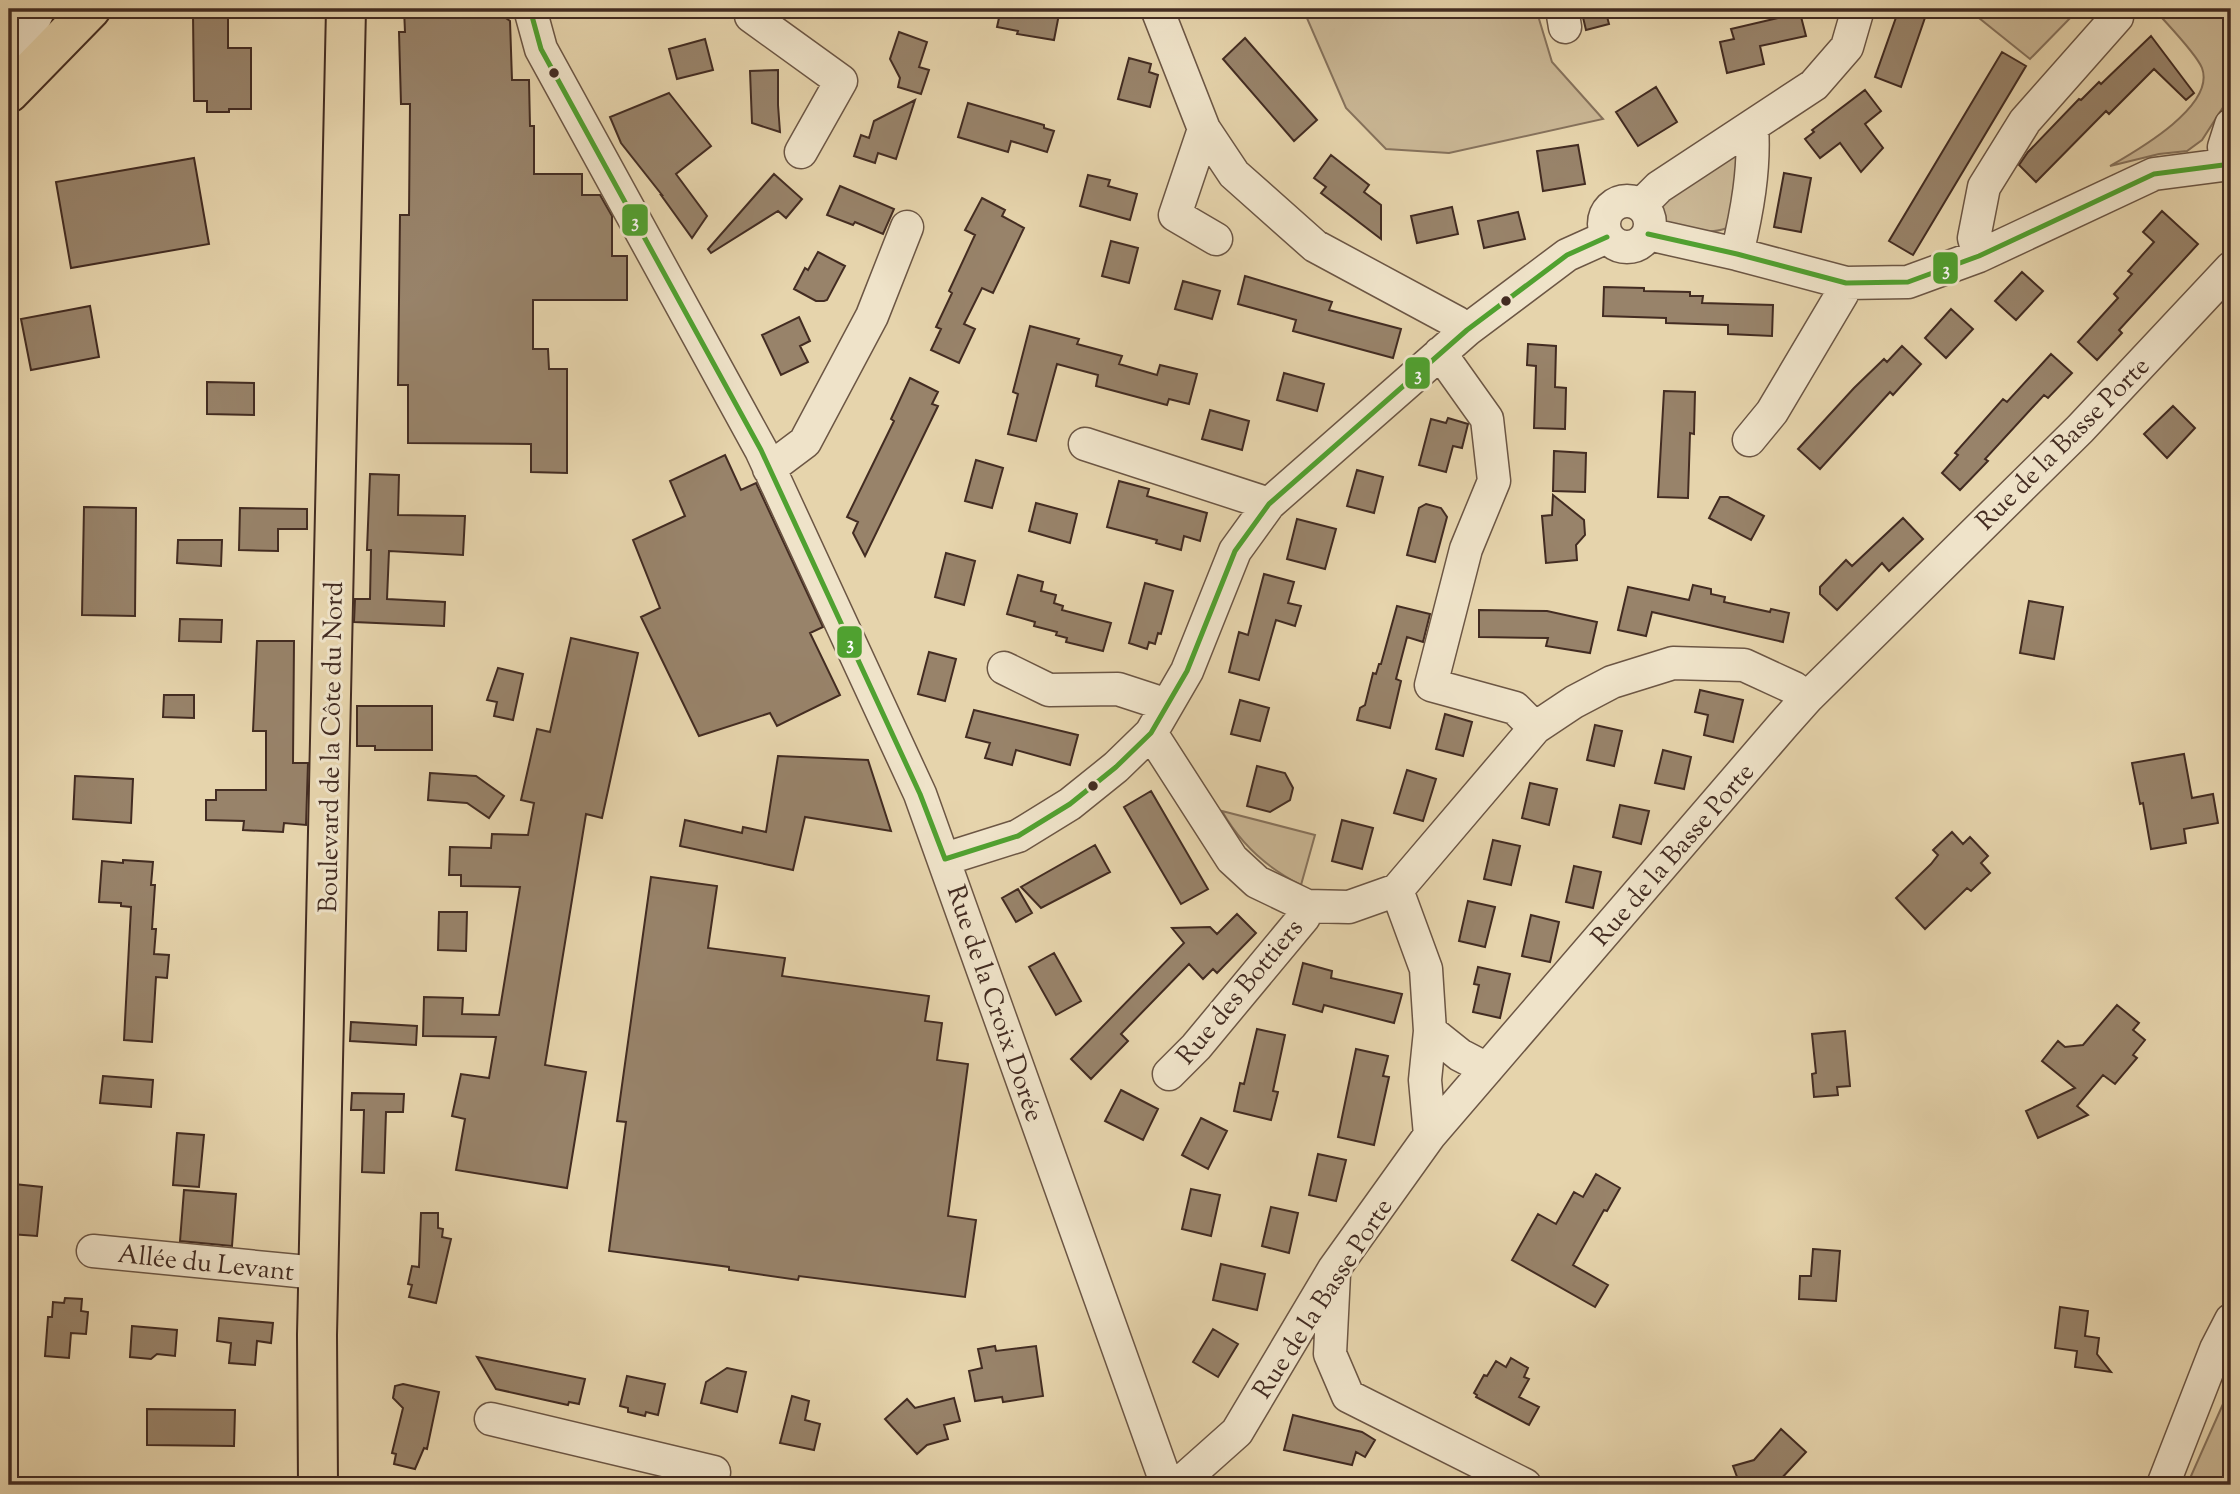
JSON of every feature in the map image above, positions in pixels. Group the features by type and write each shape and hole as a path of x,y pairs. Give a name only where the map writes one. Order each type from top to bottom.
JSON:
{"main road":[{"path":"14,81 91,9"},
{"path":"14,81 102,9"},
{"path":"337,9 345,52"},
{"name":"Boulevard de la Côte du Nord","path":"318,1485 318,1273 346,9"}],"street":[{"path":"14,81 39,9"},
{"name":"Rue de la Croix Dorée","path":"530,9 541,49 761,450 920,794 1169,1485"},
{"path":"750,9 751,16 841,80 801,152"},
{"path":"1157,9 1204,129 1234,174 1315,246 1467,330"},
{"path":"1645,220 1659,187 1814,85 1847,47 1858,9"},
{"path":"1979,256 1974,238 1984,187 2025,121 2117,17"},
{"path":"945,859 1018,836 1059,811 1116,767 1152,733 1187,671 1235,551 1269,504 1467,330 1567,255 1607,237 1603,222 1610,207 1625,201 1645,220 1737,254 1846,283 1908,282 1979,256 2154,174 2229,164 2224,147 2231,125"},
{"path":"1737,254 1747,211 1753,145 1752,126"},
{"path":"1204,129 1175,215 1216,239"},
{"path":"769,469 805,442 872,316 907,227"},
{"name":"Rue de la Basse Porte","path":"1169,1485 1182,1481 1237,1432 1334,1269 1430,1135 1807,698 2080,429 2231,268"},
{"path":"1749,440 1772,412 1846,283"},
{"path":"1440,353 1487,419 1494,481 1466,549 1431,685 1515,708 1535,728"},
{"path":"1085,444 1269,504"},
{"path":"1152,733 1232,859 1256,882 1307,906 1349,907 1397,890 1535,728 1574,702 1612,682 1673,663 1744,665 1794,688 1807,698"},
{"path":"1004,667 1049,690 1118,690 1167,705"},
{"path":"1397,890 1426,969 1430,1031 1425,1080 1430,1135"},
{"name":"Rue des Bottiers","path":"1169,1074 1195,1047 1304,917 1307,906"},
{"path":"1430,1031 1460,1055 1487,1069"},
{"name":"Allée du Levant","path":"93,1251 318,1273"},
{"path":"1334,1269 1330,1354 1348,1396 1525,1485"},
{"path":"2163,1485 2216,1349 2231,1320"},
{"path":"491,1419 714,1472 712,1485"}],"shaded area":[{"path":"1303,9 1536,9 1552,62 1603,119 1449,153 1386,149 1346,108"},
{"path":"1985,9 2079,9 2030,59 1979,18"},
{"path":"2154,9 2231,9 2227,36 2231,40 2231,95 2202,140 2187,151 2159,154 2110,166 2171,126 2186,112 2203,83 2199,62"},
{"path":"1744,146 1727,228 1691,230 1656,220 1655,207"},
{"path":"1222,811 1315,835 1301,885 1256,854 1237,834"},
{"path":"2231,1386 2231,1485 2187,1485"}],"building":[{"path":"404,9 459,9 459,17 503,16 510,21 512,80 529,80 530,126 534,126 534,174 582,174 582,195 600,195 612,216 612,256 627,256 627,300 533,300 533,349 548,349 549,369 567,369 567,473 531,472 531,444 408,443 408,385 398,385 400,215 409,215 410,104 401,104 399,32 405,32"},
{"path":"1001,9 1060,9 1054,40 1017,34 1018,31 997,27"},
{"path":"1581,9 1605,9 1609,24 1586,30"},
{"path":"1776,9 1799,9 1806,36 1760,46 1764,64 1727,73 1720,42 1734,39 1731,29 1778,18"},
{"path":"1899,9 1928,9 1901,87 1875,77"},
{"path":"193,14 228,14 228,48 251,48 251,109 207,112 207,101 194,101"},
{"path":"899,32 927,42 919,67 929,70 921,94 898,87 900,78 890,59"},
{"path":"2151,36 2194,93 2186,100 2154,69 2109,114 2106,111 2036,182 2019,165 2028,152 2079,99 2099,82 2101,84"},
{"path":"1245,38 1317,120 1294,141 1223,59"},
{"path":"705,39 713,70 677,79 669,49"},
{"path":"2002,52 2026,66 1913,255 1889,241"},
{"path":"1129,58 1151,64 1149,72 1158,75 1150,107 1118,99"},
{"path":"778,70 780,132 752,123 750,71"},
{"path":"1656,87 1677,122 1638,146 1616,112"},
{"path":"1865,90 1881,111 1865,124 1883,148 1861,172 1840,143 1820,158 1805,139 1814,132 1812,130"},
{"path":"669,93 711,146 676,174 707,216 692,238 621,143 610,117"},
{"path":"915,100 896,159 878,153 875,163 854,156 861,135 869,138 874,121"},
{"path":"968,103 1044,125 1044,128 1054,131 1047,152 1011,141 1008,152 958,137"},
{"path":"1578,145 1585,184 1543,191 1537,151"},
{"path":"1331,155 1369,185 1364,192 1381,205 1381,239 1321,193 1326,187 1314,178"},
{"path":"194,158 209,244 71,268 56,182"},
{"path":"1784,173 1811,178 1801,232 1774,227"},
{"path":"774,174 802,199 786,218 778,211 711,253 708,249"},
{"path":"1088,175 1110,180 1108,186 1137,194 1130,220 1080,206"},
{"path":"840,186 894,209 883,234 855,222 853,225 827,215"},
{"path":"982,198 1005,210 1002,216 1024,228 993,293 982,288 964,324 975,329 959,363 931,350 941,329 936,327 952,293 949,291 975,235 965,230"},
{"path":"1452,207 1458,234 1417,243 1411,216"},
{"path":"2162,211 2198,244 2119,330 2122,333 2097,360 2078,342 2118,298 2114,294 2132,274 2128,271 2154,242 2143,232"},
{"path":"1518,212 1525,239 1484,248 1478,221"},
{"path":"1111,241 1138,248 1129,283 1102,276"},
{"path":"818,252 845,266 824,301 816,301 794,289 805,268 808,270"},
{"path":"2022,272 2043,291 2016,320 1995,301"},
{"path":"1245,276 1332,302 1329,310 1401,329 1393,358 1293,331 1296,320 1238,304"},
{"path":"1183,281 1220,291 1212,319 1175,309"},
{"path":"1604,287 1690,292 1690,296 1703,296 1702,303 1773,305 1772,336 1728,334 1728,325 1666,323 1666,318 1603,316"},
{"path":"90,306 99,357 31,370 21,319"},
{"path":"1951,309 1973,329 1946,358 1925,338"},
{"path":"799,317 810,341 800,346 808,362 781,375 762,335"},
{"path":"1030,326 1079,339 1077,344 1122,356 1119,364 1157,375 1160,365 1197,374 1189,404 1169,399 1167,405 1096,386 1098,375 1057,364 1036,441 1008,434 1018,394 1013,392"},
{"path":"1528,344 1556,346 1555,387 1566,388 1565,429 1534,428 1536,366 1527,365"},
{"path":"1902,346 1921,364 1893,395 1890,392 1820,469 1798,449 1854,388 1884,359 1887,362"},
{"path":"2051,354 2072,373 2048,398 2044,395 1960,490 1942,473 1958,455 1955,453 2003,399 2007,402"},
{"path":"1284,373 1324,384 1317,411 1277,400"},
{"path":"910,378 938,392 932,404 938,406 865,556 853,533 858,522 847,517 894,421 891,419"},
{"path":"207,382 254,383 254,415 207,414"},
{"path":"1664,391 1695,392 1694,434 1690,433 1688,498 1658,497"},
{"path":"2173,406 2195,428 2167,458 2144,434"},
{"path":"1210,410 1249,421 1242,450 1202,439"},
{"path":"1448,418 1468,424 1462,448 1453,446 1446,472 1419,465 1431,419 1446,423"},
{"path":"1554,451 1586,453 1585,492 1553,491"},
{"path":"725,455 741,490 756,483 823,627 810,633 840,695 777,726 770,713 699,736 641,617 660,608 633,540 685,516 670,481"},
{"path":"976,460 1003,468 992,508 965,501"},
{"path":"1357,470 1383,477 1374,513 1347,506"},
{"path":"370,474 399,475 398,515 465,516 463,555 389,551 387,599 445,602 444,626 354,622 355,599 370,599 371,550 367,550"},
{"path":"1119,481 1149,489 1147,496 1207,513 1200,541 1184,536 1181,550 1156,543 1157,540 1107,527"},
{"path":"1553,495 1584,520 1585,535 1576,545 1577,560 1546,563 1542,516 1552,515"},
{"path":"1720,497 1728,497 1764,516 1751,540 1709,518"},
{"path":"1036,503 1077,514 1070,543 1029,531"},
{"path":"1426,504 1441,508 1447,517 1435,562 1407,555 1419,508"},
{"path":"84,507 136,508 135,616 82,615"},
{"path":"240,508 307,509 307,529 278,529 278,551 239,550"},
{"path":"1903,518 1923,539 1889,571 1882,563 1837,610 1820,594 1820,587 1846,560 1852,566"},
{"path":"1297,519 1336,529 1325,569 1287,559"},
{"path":"178,540 222,540 221,566 177,563"},
{"path":"946,553 975,561 964,605 935,597"},
{"path":"1264,574 1294,582 1288,603 1301,606 1295,626 1276,620 1259,680 1229,672 1239,632 1248,635"},
{"path":"1018,575 1043,582 1041,591 1056,595 1054,603 1063,606 1062,610 1111,623 1103,651 1066,642 1067,638 1056,635 1057,632 1034,626 1035,622 1007,614"},
{"path":"1145,583 1173,591 1161,634 1158,633 1155,644 1149,642 1147,649 1129,643"},
{"path":"1693,585 1711,589 1711,594 1725,597 1724,602 1770,612 1771,609 1789,613 1783,642 1652,612 1646,636 1618,630 1628,587 1689,600"},
{"path":"2029,601 2063,607 2054,659 2020,653"},
{"path":"1397,606 1430,614 1423,642 1407,637 1396,679 1401,681 1390,728 1357,720 1360,708 1365,705 1373,673 1376,674 1381,664"},
{"path":"1479,610 1547,611 1597,622 1590,653 1546,646 1548,638 1479,637"},
{"path":"180,619 222,620 221,642 179,641"},
{"path":"571,638 638,653 602,818 586,814 545,1065 586,1072 567,1188 456,1170 465,1119 452,1116 461,1074 489,1078 496,1037 423,1036 424,997 463,998 462,1014 499,1015 520,887 461,886 461,875 449,875 450,847 491,848 492,834 528,835 534,803 521,800 537,729 550,732"},
{"path":"257,641 294,641 293,763 308,763 306,825 284,823 283,832 243,830 244,821 206,820 206,800 216,800 216,790 266,790 266,731 253,731"},
{"path":"929,652 956,659 945,701 918,694"},
{"path":"498,668 523,674 513,720 494,716 497,702 487,700"},
{"path":"1700,690 1743,700 1733,742 1704,735 1708,715 1695,712"},
{"path":"164,695 194,695 194,718 163,717"},
{"path":"1240,700 1269,708 1260,741 1231,734"},
{"path":"357,706 432,706 432,750 375,750 375,746 357,746"},
{"path":"974,710 1078,735 1070,765 1016,750 1012,765 985,758 990,743 966,737"},
{"path":"1445,714 1472,722 1463,756 1436,749"},
{"path":"1595,725 1622,731 1614,766 1587,760"},
{"path":"1663,750 1691,757 1684,789 1655,783"},
{"path":"2184,754 2192,798 2213,794 2218,823 2184,829 2186,843 2151,849 2143,803 2140,804 2132,763"},
{"path":"778,756 868,760 891,831 805,817 793,870 680,846 685,820 742,833 743,827 766,832"},
{"path":"1257,766 1285,773 1293,788 1290,800 1270,812 1247,806"},
{"path":"1407,770 1436,779 1423,821 1394,813"},
{"path":"430,773 476,776 504,796 489,818 467,803 428,800"},
{"path":"75,776 133,779 131,823 73,819"},
{"path":"1530,783 1557,789 1549,825 1522,818"},
{"path":"1151,791 1208,889 1181,904 1124,807"},
{"path":"1620,805 1649,811 1641,844 1613,837"},
{"path":"1342,820 1373,828 1362,869 1332,861"},
{"path":"1952,832 1963,844 1970,837 1988,856 1981,863 1990,873 1971,891 1967,888 1925,929 1896,898 1931,864 1938,855 1933,850"},
{"path":"1493,840 1520,846 1511,885 1484,879"},
{"path":"1095,845 1110,872 1041,908 1021,887"},
{"path":"123,860 153,862 151,885 155,885 152,929 156,929 154,954 169,955 167,978 156,977 152,1042 124,1040 131,907 121,906 121,903 99,902 102,861 123,863"},
{"path":"1574,866 1601,872 1593,908 1566,902"},
{"path":"651,877 717,886 708,948 785,958 782,976 929,996 925,1021 942,1023 937,1060 968,1064 948,1216 976,1220 965,1297 799,1276 798,1280 729,1270 729,1267 609,1251 626,1122 617,1121"},
{"path":"1018,889 1032,913 1016,922 1002,898"},
{"path":"1468,901 1495,907 1485,947 1459,941"},
{"path":"439,912 467,912 466,951 438,950"},
{"path":"1237,914 1256,933 1217,973 1213,969 1203,979 1189,964 1121,1034 1128,1041 1091,1079 1071,1059 1184,943 1172,928 1210,927 1217,934"},
{"path":"1531,915 1559,922 1550,962 1522,956"},
{"path":"1054,953 1081,1001 1056,1015 1029,967"},
{"path":"1303,963 1332,971 1331,978 1402,994 1394,1023 1324,1005 1322,1012 1293,1004"},
{"path":"1478,967 1510,974 1500,1018 1473,1012 1479,985 1474,984"},
{"path":"2117,1005 2139,1023 2133,1030 2145,1040 2133,1055 2137,1058 2115,1084 2103,1075 2077,1106 2088,1115 2038,1138 2026,1111 2075,1088 2042,1061 2058,1041 2065,1047 2083,1045"},
{"path":"351,1022 417,1026 416,1045 350,1041"},
{"path":"1257,1029 1285,1035 1273,1091 1278,1092 1271,1120 1234,1111 1240,1083 1244,1084"},
{"path":"1845,1031 1850,1086 1837,1087 1838,1095 1814,1097 1812,1074 1816,1073 1812,1034"},
{"path":"1356,1049 1388,1056 1383,1076 1389,1077 1374,1145 1338,1137"},
{"path":"103,1076 153,1080 151,1107 100,1103"},
{"path":"1121,1090 1158,1109 1143,1140 1105,1121"},
{"path":"352,1093 404,1094 403,1112 386,1112 384,1173 362,1172 364,1110 351,1110"},
{"path":"1201,1118 1227,1131 1208,1169 1182,1155"},
{"path":"177,1133 204,1135 199,1187 173,1185"},
{"path":"1318,1154 1346,1160 1336,1201 1309,1195"},
{"path":"1596,1174 1620,1188 1607,1211 1604,1210 1573,1265 1608,1285 1595,1307 1512,1260 1538,1214 1556,1224 1574,1192 1583,1197"},
{"path":"14,1184 42,1187 37,1236 10,1234"},
{"path":"1191,1189 1220,1195 1211,1236 1182,1229"},
{"path":"184,1190 236,1194 232,1246 180,1241"},
{"path":"1271,1207 1298,1213 1289,1253 1262,1246"},
{"path":"421,1213 438,1213 438,1228 443,1229 442,1237 451,1239 436,1303 409,1297 412,1285 408,1284 412,1266 419,1267"},
{"path":"1813,1249 1840,1251 1836,1301 1799,1299 1800,1276 1811,1276"},
{"path":"1221,1264 1265,1274 1257,1310 1213,1300"},
{"path":"65,1298 82,1299 81,1311 88,1312 86,1334 71,1333 69,1358 45,1356 48,1317 52,1317 53,1302 64,1303"},
{"path":"2060,1307 2088,1311 2085,1336 2099,1338 2097,1354 2111,1372 2075,1367 2077,1351 2055,1348"},
{"path":"219,1318 273,1323 271,1343 257,1341 255,1365 229,1363 231,1343 217,1341"},
{"path":"132,1326 177,1330 175,1356 157,1354 151,1359 130,1357"},
{"path":"1213,1329 1238,1344 1218,1377 1193,1362"},
{"path":"995,1346 996,1351 1036,1346 1043,1396 1003,1402 1002,1397 975,1401 969,1371 982,1368 978,1349"},
{"path":"477,1357 585,1379 579,1404 569,1402 568,1405 496,1389"},
{"path":"1511,1358 1528,1368 1524,1377 1529,1379 1519,1397 1539,1407 1529,1425 1476,1397 1474,1393 1496,1361 1506,1367"},
{"path":"727,1368 746,1372 737,1412 701,1403 706,1382"},
{"path":"627,1376 665,1384 658,1415 646,1412 645,1416 628,1412 628,1408 620,1406"},
{"path":"403,1384 439,1392 427,1449 424,1448 415,1469 394,1464 396,1454 392,1453 403,1408 393,1398 395,1386"},
{"path":"792,1396 809,1401 805,1420 820,1424 814,1450 780,1443"},
{"path":"954,1398 960,1421 944,1425 948,1439 927,1445 917,1454 885,1419 907,1399 915,1408"},
{"path":"147,1409 235,1410 234,1446 147,1445"},
{"path":"1293,1415 1362,1432 1375,1440 1365,1457 1356,1452 1352,1465 1284,1450"},
{"path":"1781,1429 1806,1452 1779,1481 1766,1485 1740,1485 1733,1466 1754,1460"}],"transit line":[{"name":"3","path":"530,9 541,49 761,450 920,794 945,859"},
{"name":"3","path":"1648,234 1846,283 1908,282 1979,256 2154,174 2231,164"},
{"name":"3","path":"945,859 1018,836 1070,804 1116,767 1151,733 1187,671 1235,551 1269,504 1467,330 1567,255 1607,237"}]}
